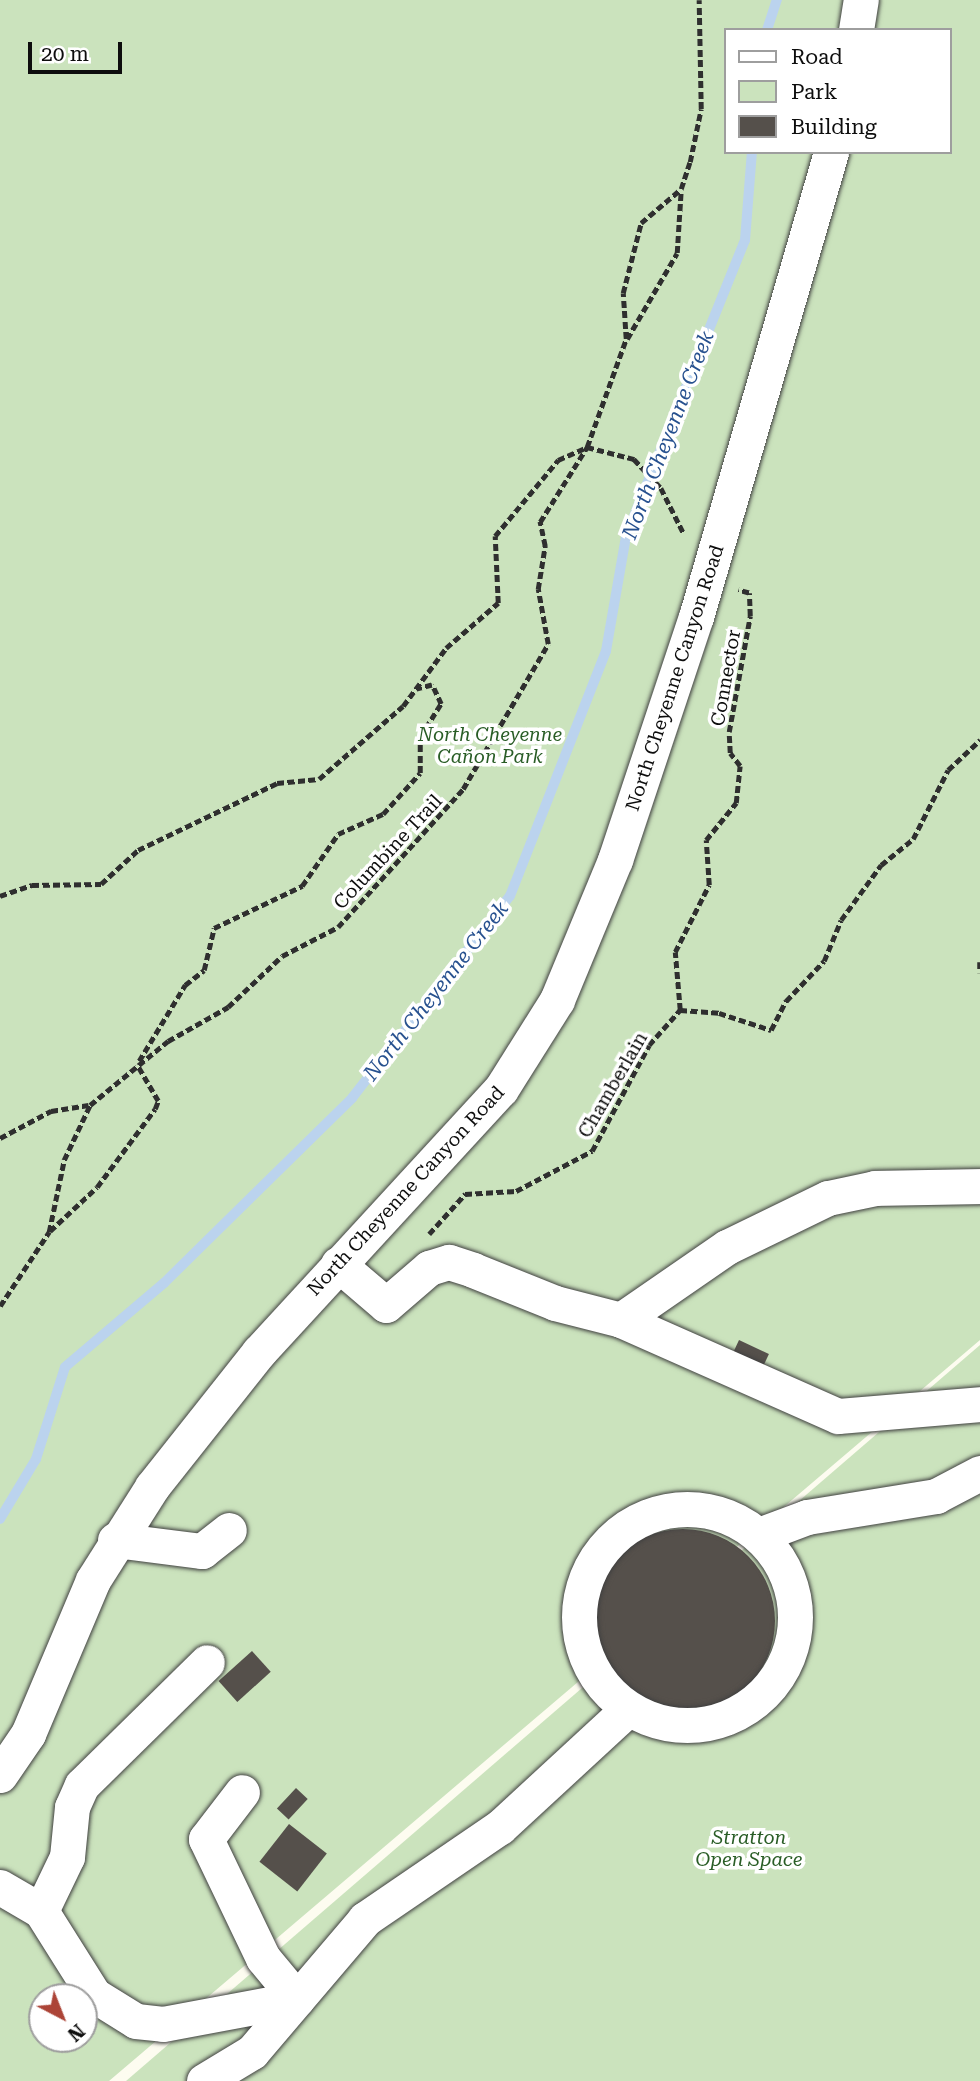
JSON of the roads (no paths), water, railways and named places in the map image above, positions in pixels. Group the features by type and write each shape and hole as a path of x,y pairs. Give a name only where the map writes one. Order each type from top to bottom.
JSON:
{"street":[{"path":"856,28 861,0"},
{"name":"North Cheyenne Canyon Road","path":"0,1775 29,1734 114,1540 259,1352 501,1089 557,1000 584,942 762,409 830,154"},
{"path":"621,1320 727,1247 828,1198 875,1188 980,1186"},
{"path":"338,1265 386,1305 411,1276 449,1262 621,1320 838,1416 980,1404"},
{"path":"759,1535 807,1517 936,1496 980,1473"},
{"path":"702,1509 759,1535 782,1563 796,1602 792,1648 777,1679 756,1702 719,1721 654,1721 628,1709 590,1669 582,1646 583,1586 594,1561 619,1533 658,1513 702,1509"},
{"path":"114,1540 202,1551 229,1530"},
{"path":"41,1910 67,1857 72,1807 82,1785 207,1662"},
{"path":"204,2081 252,2052 365,1919 500,1827 628,1709"},
{"path":"242,1792 206,1839 264,1958 297,1999"},
{"path":"0,1887 41,1910 94,1995 136,2021 163,2024 297,1999"}],"waterway":[{"name":"North Cheyenne Creek","path":"768,28 777,0"},
{"name":"North Cheyenne Creek","path":"0,1519 36,1459 65,1367 164,1283 352,1098 510,896 606,651 626,536 745,240 752,154"}],"park label":[{"name":"North Cheyenne Cañon Park","path":"490,746"},
{"name":"Stratton Open Space","path":"749,1849"}]}
